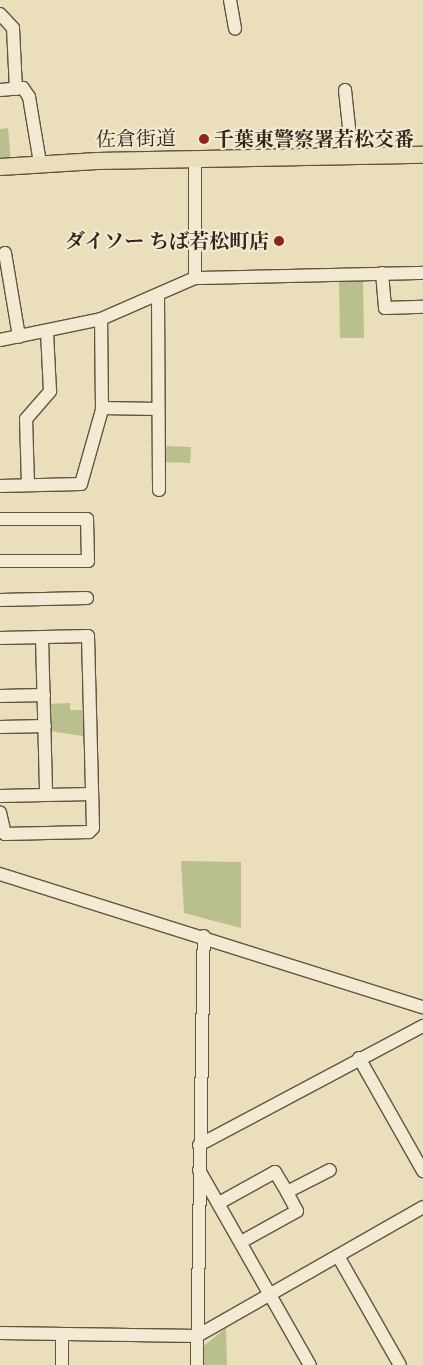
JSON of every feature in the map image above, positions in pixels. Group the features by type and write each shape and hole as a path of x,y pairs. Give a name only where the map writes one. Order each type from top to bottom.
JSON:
{"main road":[{"name":"佐倉街道","path":"0,167 40,163 423,155"}],"street":[{"path":"230,0 235,29"},
{"path":"0,14 13,28 16,89"},
{"path":"0,90 23,88 29,97 40,163"},
{"path":"345,90 352,156"},
{"path":"195,159 195,278"},
{"path":"5,253 19,337"},
{"path":"382,273 384,308 423,306"},
{"path":"0,340 101,319 195,278 423,273"},
{"path":"158,294 160,490"},
{"path":"0,486 81,484 102,408 101,319"},
{"path":"28,485 26,419 50,391 47,331"},
{"path":"102,408 158,409"},
{"path":"0,519 87,518 88,561 0,562"},
{"path":"0,600 87,598"},
{"path":"0,638 88,636 93,828 89,832 5,834 0,813"},
{"path":"42,637 46,795"},
{"path":"0,696 44,694"},
{"path":"0,727 45,726"},
{"path":"0,796 92,794"},
{"path":"0,874 204,936 423,1007"},
{"path":"197,1365 199,1145 204,936"},
{"path":"199,1145 359,1058 423,1026"},
{"path":"359,1058 423,1171"},
{"path":"199,1170 242,1242 310,1365"},
{"path":"286,1192 330,1170"},
{"path":"219,1203 275,1172 297,1210 242,1242"},
{"path":"0,1333 197,1336 423,1208"},
{"path":"338,1256 400,1365"},
{"path":"62,1334 62,1365"}],"green space":[{"path":"8,128 11,163 0,163 0,129"},
{"path":"363,281 364,338 340,338 339,282"},
{"path":"163,446 191,447 190,463 163,462"},
{"path":"70,703 70,710 87,710 88,737 51,731 50,704"},
{"path":"181,861 241,862 241,928 184,913"},
{"path":"226,1328 227,1365 201,1365 201,1348"}],"place":[{"name":"千葉東警察署若松交番","path":"204,139"},
{"name":"ダイソー ちば若松町店","path":"279,241"}]}
